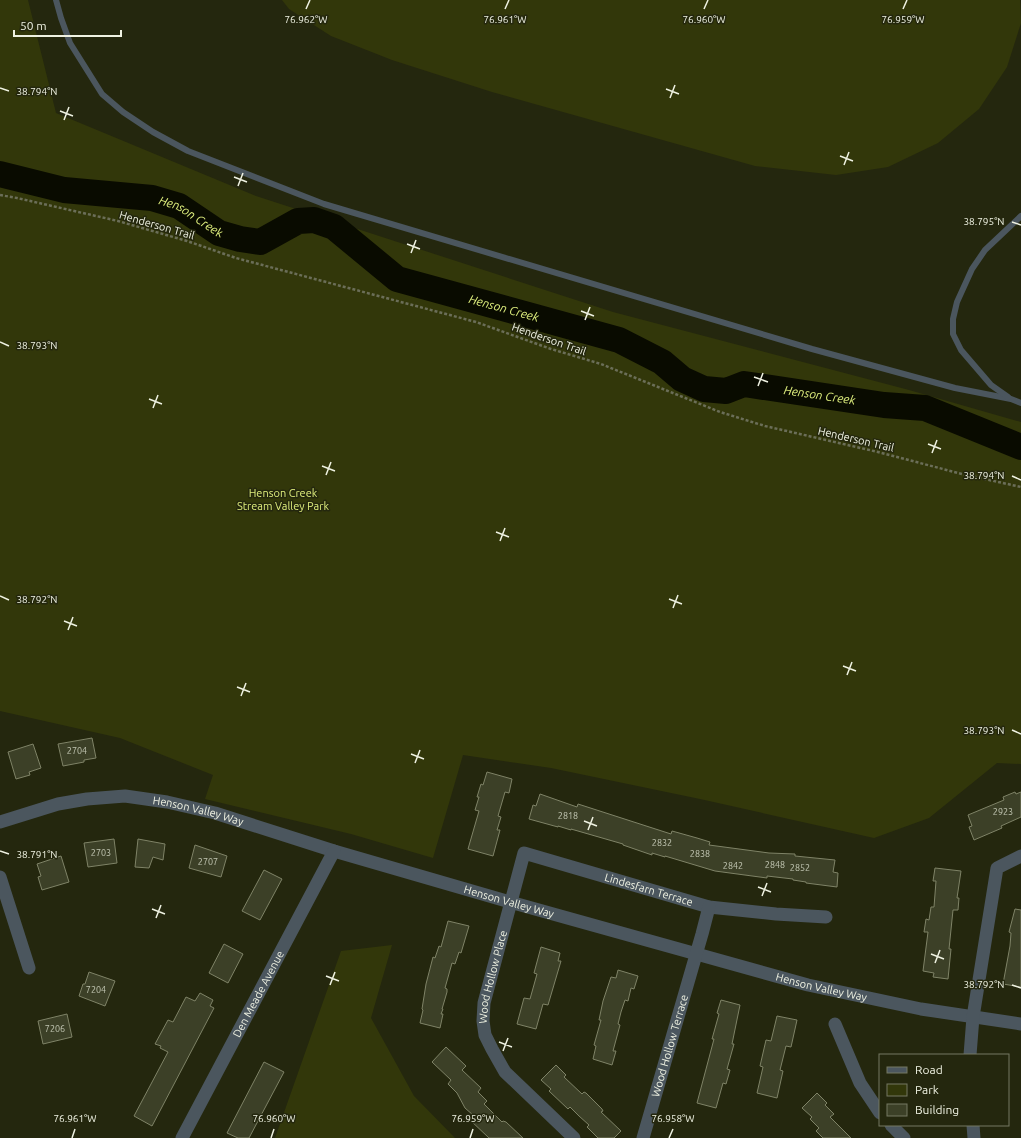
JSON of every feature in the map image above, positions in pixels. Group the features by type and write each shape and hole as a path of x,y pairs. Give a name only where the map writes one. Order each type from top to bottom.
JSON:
{"street":[{"name":"Henson Valley Way","path":"0,822 58,804 108,797 125,796 187,806 334,851 510,902 808,985 886,1002 1021,1024"},
{"name":"Den Meade Avenue","path":"182,1138 334,851"},
{"name":"Lindesfarn Terrace","path":"510,902 524,853 709,907 776,914 826,917"},
{"path":"970,1054 973,1017 997,868 1021,856"},
{"path":"0,877 29,968"},
{"name":"Wood Hollow Place","path":"510,902 484,1003 483,1021 485,1034 504,1072 574,1138"},
{"name":"Wood Hollow Terrace","path":"643,1138 709,907"},
{"path":"835,1024 860,1083 879,1112"},
{"path":"893,1126 904,1138"},
{"path":"973,1126 974,1138"}],"lane":[{"path":"56,0 70,43 102,94 123,112 153,132 188,151 332,207 812,349 956,388 1021,403"},
{"path":"1011,400 991,385 960,350 953,334 953,319 957,302 972,269 985,250 1021,216"}],"path":[{"name":"Henderson Trail","path":"0,195 118,221 187,241 236,258 476,322 551,349 601,364 720,412 765,426 1021,487"}],"green space":[{"name":"Henson Creek Stream Valley Park","path":"0,0 28,0 56,113 256,196 613,312 909,390 1021,422 1021,764 997,763 929,818 874,838 700,799 551,768 463,755 433,858 351,834 205,799 213,775 120,738 0,711"},
{"path":"282,0 1020,0 1021,23 1007,67 979,109 938,143 888,167 836,175 755,166 492,92 392,60 331,36 289,9"},
{"path":"392,945 371,1018 414,1096 455,1138 275,1138 341,951"}],"building":[{"path":"92,738 96,758 63,766 58,744"},
{"path":"33,744 41,768 29,772 30,775 16,779 8,752"},
{"path":"487,772 512,779 509,793 505,792 498,816 501,817 497,830 500,830 493,856 468,849 479,811 475,810 479,797 477,797"},
{"path":"1015,792 1016,794 1021,792 1021,817 1001,826 1002,828 974,840 969,827 972,826 968,815 1004,800 1003,797"},
{"path":"540,794 577,807 578,804 671,834 672,831 697,838 710,842 709,845 769,853 795,854 795,856 835,860 833,872 838,873 837,887 806,883 793,879 767,876 767,878 715,871 665,856 652,853 652,855 623,844 571,829 529,819 533,805 536,806"},
{"path":"114,839 117,863 88,867 84,843"},
{"path":"138,839 165,844 163,860 153,857 149,868 135,867"},
{"path":"195,845 227,856 221,877 189,868"},
{"path":"61,856 69,882 42,890 38,877 41,876 37,864"},
{"path":"935,868 961,871 957,898 959,898 958,910 953,910 948,979 933,977 934,973 923,971 928,932 924,932 926,919 929,920 931,907 934,907 936,881 933,881"},
{"path":"264,870 282,879 260,920 242,911"},
{"path":"1015,909 1021,910 1021,987 1003,984 1010,946 1011,933 1009,932"},
{"path":"448,921 469,926 461,953 459,952 455,964 452,963 445,988 447,989 447,992 441,1014 443,1014 440,1028 420,1023 426,984 433,957 435,958 439,946 441,947"},
{"path":"224,944 243,954 228,983 209,973"},
{"path":"541,947 560,953 558,961 561,961 548,1005 543,1004 536,1029 517,1024 524,998 530,999 537,974 534,973"},
{"path":"618,970 638,976 634,989 631,988 628,1001 625,1000 621,1012 618,1024 620,1025 613,1051 616,1051 612,1065 593,1059 596,1046 594,1045 601,1020 599,1020 603,1001 611,977 616,978"},
{"path":"89,972 115,981 105,1006 79,996"},
{"path":"200,993 213,1000 210,1006 214,1008 152,1126 134,1116 168,1052 160,1048 161,1046 155,1044 168,1020 173,1022 186,997 195,1001"},
{"path":"721,1000 740,1005 732,1044 734,1044 727,1069 730,1070 726,1084 723,1083 716,1108 697,1103 714,1039 712,1039"},
{"path":"67,1014 72,1037 43,1044 38,1021"},
{"path":"777,1016 797,1020 791,1047 786,1046 780,1070 783,1071 777,1098 757,1093 763,1067 760,1066 766,1040 771,1041"},
{"path":"446,1047 466,1066 462,1070 481,1088 478,1092 487,1101 484,1104 502,1122 506,1122 523,1138 489,1138 469,1119 473,1115 465,1108 457,1093 448,1084 451,1080 432,1062"},
{"path":"264,1062 284,1072 249,1138 238,1138 227,1133"},
{"path":"556,1065 566,1075 564,1077 582,1094 584,1092 586,1093 602,1109 603,1111 601,1112 621,1131 614,1138 598,1138 587,1127 589,1125 570,1107 568,1109 549,1091 551,1089 541,1080"},
{"path":"817,1093 827,1103 825,1105 834,1114 830,1117 851,1138 823,1138 816,1131 819,1128 810,1119 812,1117 802,1108"}],"waterway":[{"name":"Henson Creek","path":"0,174 64,190 152,198 179,206 219,233 240,239 260,242 298,221 314,220 334,227 397,279 619,340 662,362 682,379 704,389 726,391 744,384 884,405 925,408 1021,447"}]}
